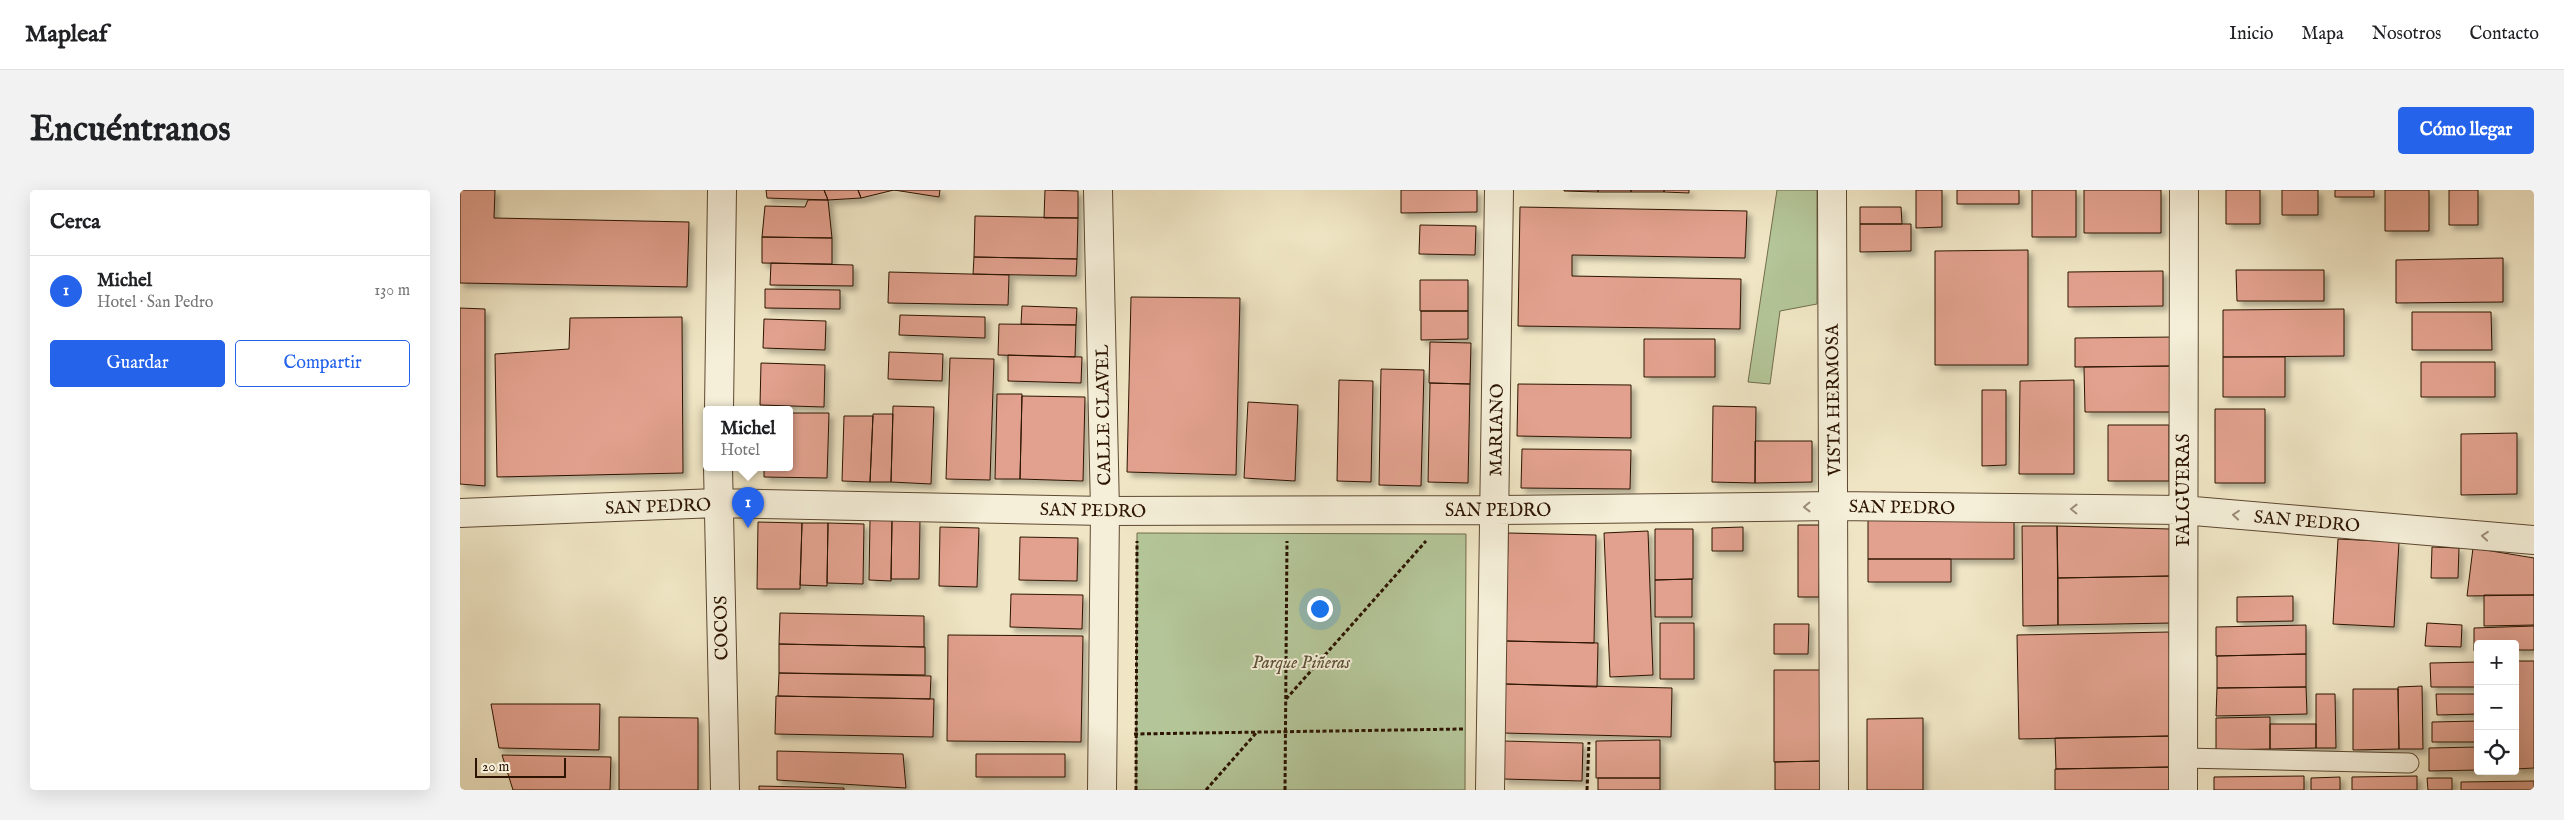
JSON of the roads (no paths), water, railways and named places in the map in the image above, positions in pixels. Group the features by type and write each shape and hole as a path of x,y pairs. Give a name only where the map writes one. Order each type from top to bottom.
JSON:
{"street":[{"path":"719,406 722,190"},
{"name":"CALLE CLAVEL","path":"1098,190 1106,511 1102,790"},
{"name":"MARIANO","path":"1490,790 1499,190"},
{"name":"VISTA HERMOSA","path":"1832,190 1834,790"},
{"name":"FALGUERAS","path":"2183,790 2184,190"},
{"name":"COCOS","path":"718,471 717,503 725,790"},
{"name":"SAN PEDRO","path":"460,513 717,503 1106,511 1495,510 1834,506 2182,510 2534,540"}],"lane":[{"path":"2183,758 2409,763"}],"place":[{"name":"Michel","path":"748,528"}],"park label":[{"name":"Parque Piñeras","path":"1301,662"}]}
